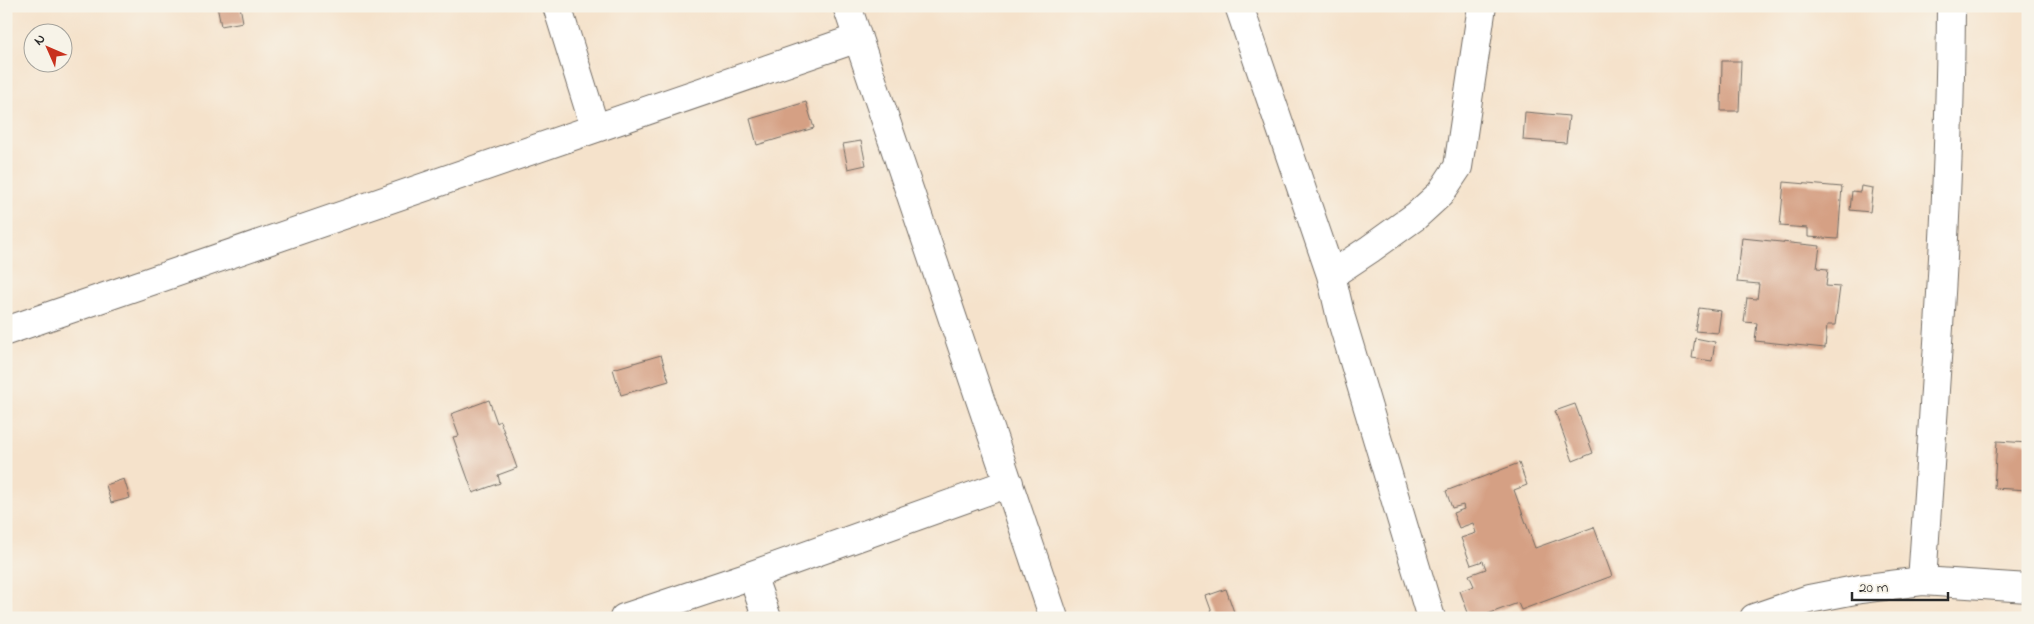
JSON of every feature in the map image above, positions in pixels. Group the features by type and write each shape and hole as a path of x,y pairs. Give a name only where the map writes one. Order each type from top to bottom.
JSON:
{"street":[{"path":"557,6 596,128"},
{"path":"847,6 1054,618"},
{"path":"1239,6 1331,275 1344,327 1431,618"},
{"path":"1331,275 1416,216 1440,194 1458,167 1482,6"},
{"path":"1922,581 1939,327 1951,6"},
{"path":"6,331 858,38"},
{"path":"624,618 752,575 1008,483"},
{"path":"752,575 767,618"},
{"path":"1754,618 1800,609 1860,588 1922,581 2028,588"}],"building":[{"path":"217,6 240,6 243,22 221,26"},
{"path":"1722,61 1741,61 1739,111 1721,111"},
{"path":"806,102 814,128 757,145 750,119"},
{"path":"1525,112 1569,116 1566,143 1523,140"},
{"path":"861,141 866,165 848,169 843,144"},
{"path":"1784,182 1842,187 1838,239 1808,237 1808,228 1780,226"},
{"path":"1861,186 1873,188 1870,212 1850,210 1852,191 1860,192"},
{"path":"1742,238 1820,246 1817,268 1828,269 1826,286 1840,287 1835,325 1827,325 1825,348 1755,341 1757,323 1744,322 1747,298 1757,299 1759,284 1737,282"},
{"path":"1699,308 1721,311 1718,333 1695,331"},
{"path":"1695,338 1715,342 1712,361 1692,358"},
{"path":"661,355 669,381 621,395 613,369"},
{"path":"489,400 497,423 500,421 517,468 498,475 500,483 473,493 453,437 459,436 451,414"},
{"path":"1575,404 1593,453 1573,461 1555,411"},
{"path":"1997,441 2028,443 2028,490 1994,488"},
{"path":"1519,463 1527,485 1514,490 1535,548 1594,527 1612,576 1521,610 1518,603 1477,618 1470,618 1460,591 1474,586 1469,575 1486,569 1483,561 1471,565 1461,538 1476,533 1473,523 1459,528 1453,513 1464,509 1463,505 1452,508 1446,491"},
{"path":"124,479 130,498 111,503 106,485"},
{"path":"1226,589 1235,615 1228,618 1214,618 1206,596"}]}
